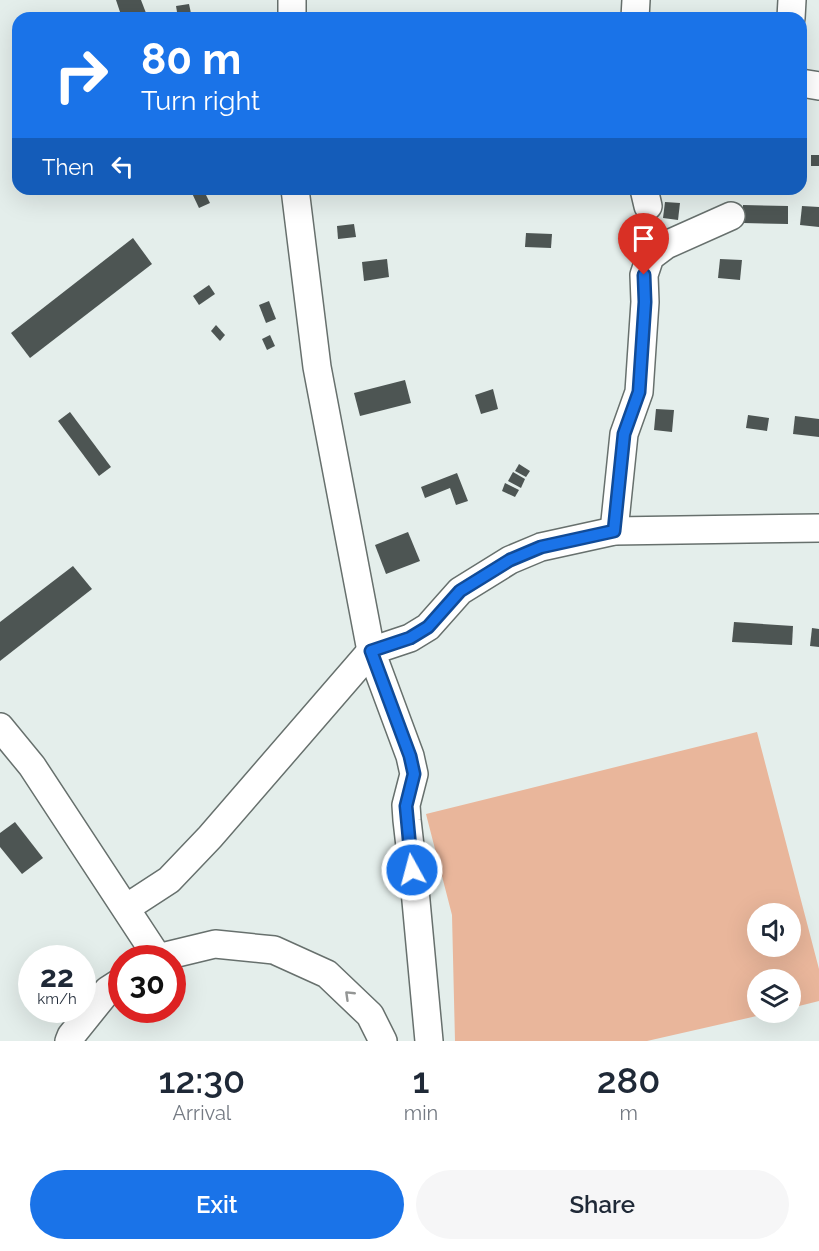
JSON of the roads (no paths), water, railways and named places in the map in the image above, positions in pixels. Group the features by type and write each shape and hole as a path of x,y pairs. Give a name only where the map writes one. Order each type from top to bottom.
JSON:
{"street":[{"path":"297,195 318,367 371,651 410,756 414,774 406,806 429,1041"},
{"path":"614,531 624,434 639,392 645,302 644,275 650,257 666,245 730,216"},
{"path":"126,908 169,880 194,854 371,651 410,638 428,627 460,591 510,560 541,547 614,531 819,528"},
{"path":"0,727 32,766 149,945"},
{"path":"186,951 215,944 274,950 327,974 370,1015 383,1041"},
{"path":"69,1041 108,990"}]}
